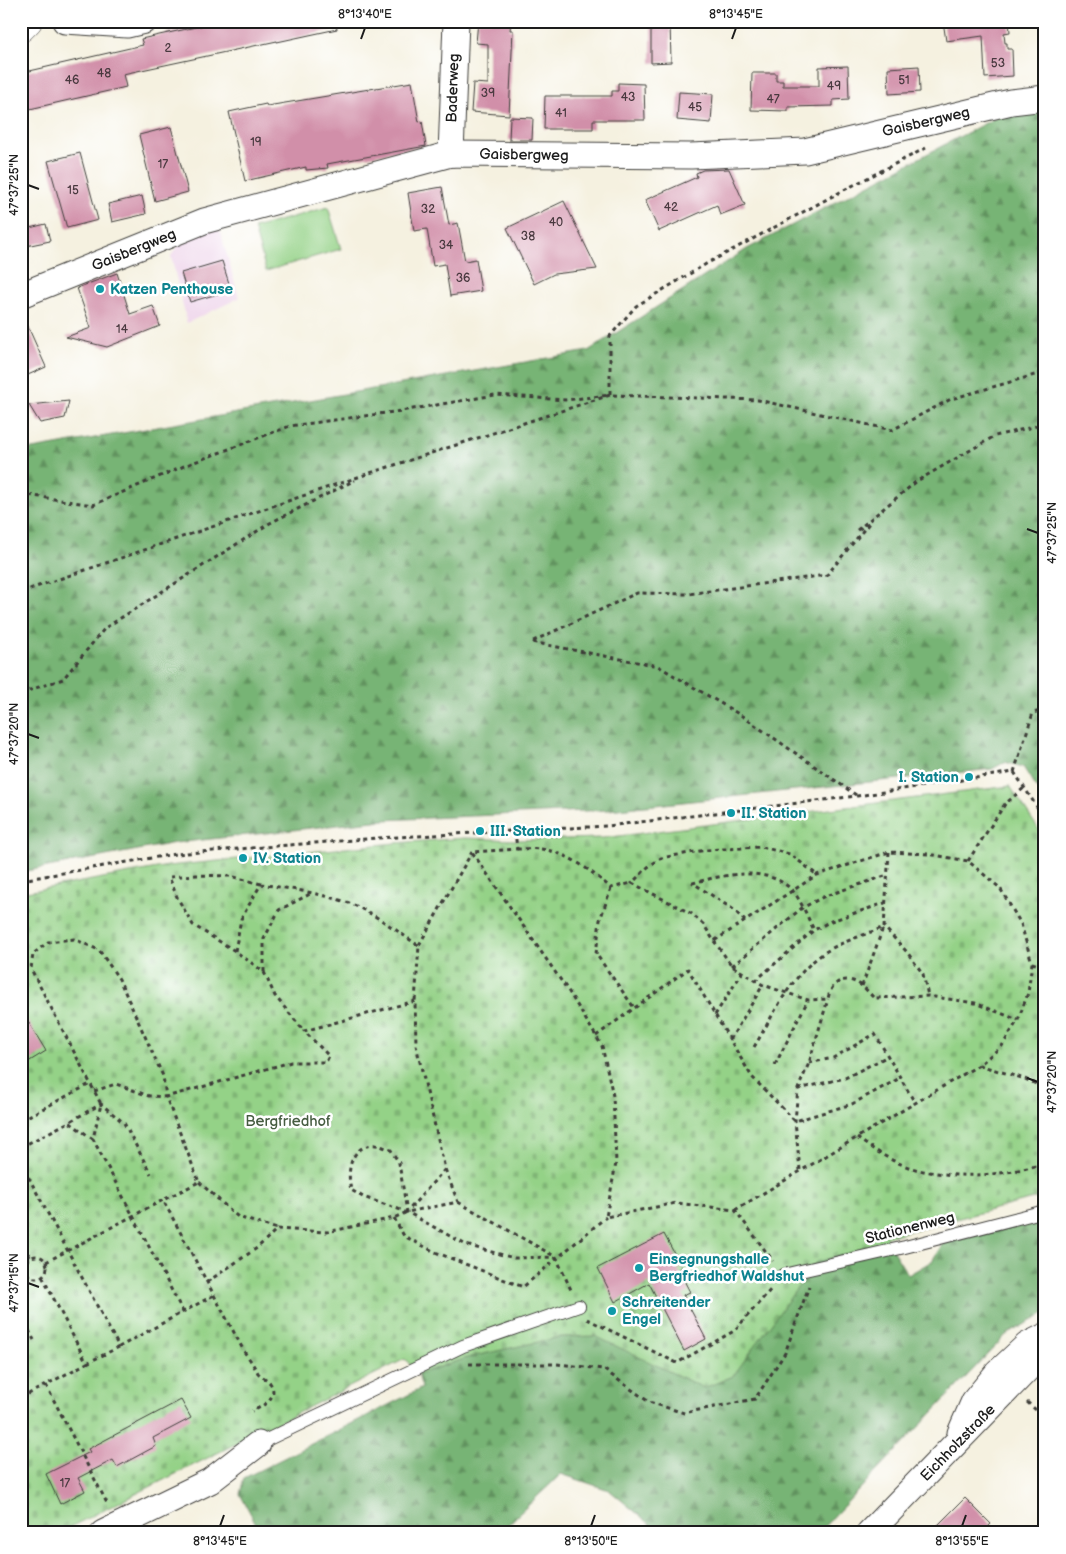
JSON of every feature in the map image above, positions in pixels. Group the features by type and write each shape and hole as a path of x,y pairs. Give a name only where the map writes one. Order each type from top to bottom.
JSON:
{"main road":[{"path":"21,28 28,21"}],"street":[{"path":"64,21 127,25 144,21"},
{"name":"Baderweg","path":"451,154 456,21"},
{"name":"Gaisbergweg","path":"21,295 204,221 451,154 691,156 805,151 1011,102 1045,98"},
{"path":"956,1445 974,1401 996,1373 1027,1345 1045,1336"},
{"name":"Eichholzstraße","path":"869,1533 1045,1351"},
{"path":"111,1529 210,1481 258,1444"}],"lane":[{"name":"Stationenweg","path":"783,1275 905,1247 1045,1211"},
{"path":"258,1444 463,1346 579,1306"}],"path":[{"path":"610,395 610,336 636,306 706,264 932,145"},
{"path":"21,494 93,504 184,466 290,426 401,412 495,395 565,400 610,395 758,400 892,430 951,399 1045,372"},
{"path":"21,592 367,474 610,395"},
{"path":"857,796 742,716 658,666 531,642 637,593 688,594 827,575 870,522 856,531 917,481 995,436 1045,424"},
{"path":"21,693 63,679 106,628 270,523 367,474"},
{"path":"1014,772 1033,713 1045,710"},
{"path":"21,880 175,854 378,838 607,826 857,796 1014,772"},
{"path":"1014,772 1045,819"},
{"path":"968,861 1005,804 1025,787"},
{"path":"515,831 517,849"},
{"path":"611,888 632,883 648,866 661,858 706,850 761,847 790,854 817,875"},
{"path":"472,852 540,849 563,856 591,870 611,888"},
{"path":"472,852 419,946 415,1001 416,1045 445,1169 458,1202 556,1258 588,1321 677,1363 734,1331 783,1275 735,1210"},
{"path":"472,852 569,992 602,1046 613,1096 616,1163 606,1217"},
{"path":"862,986 884,927 889,852"},
{"path":"394,1218 404,1236 435,1252 523,1287 606,1217 676,1203 735,1210 979,1065 1002,1046 1018,1020 1028,993 1032,963 1021,924 1000,888 968,861 928,854 889,852 817,875 714,941"},
{"path":"264,972 236,951 193,925 177,897 169,877 196,875 230,876 261,884 312,893 350,904 383,922 419,946"},
{"path":"732,966 802,908 825,896 888,875"},
{"path":"745,921 734,910 693,883 718,876 763,876 780,880 792,890 814,930"},
{"path":"632,883 692,914 704,925 732,966 755,981 786,994 808,1000 828,999"},
{"path":"236,951 241,919 261,884"},
{"path":"611,888 600,920 596,954 634,1009"},
{"path":"94,1091 116,1084 149,1096 166,1098 291,1062 326,1062 329,1056 304,1031 275,996 264,972 264,940 278,910 312,893"},
{"path":"755,981 814,930 831,920 886,903"},
{"path":"754,1047 792,982 806,966 825,952 884,927"},
{"path":"884,927 908,952 923,974 928,996"},
{"path":"152,1174 124,1123 101,1104 31,969 33,954 48,942 74,939 99,950 119,979 163,1076 166,1098 199,1182 238,1216 277,1229 327,1232 394,1218 407,1212 458,1202"},
{"path":"1032,963 1045,967"},
{"path":"596,1036 688,969 752,1077 795,1121"},
{"path":"715,1015 742,973"},
{"path":"800,1170 795,1121 798,1089 809,1063 830,988 837,982 854,982 862,986 874,998 928,996 975,1003 1018,1020"},
{"path":"729,1040 764,986"},
{"path":"775,1065 808,1000"},
{"path":"304,1031 415,1001"},
{"path":"809,1063 833,1058 875,1034 916,1103"},
{"path":"798,1089 845,1078 888,1056"},
{"path":"979,1065 1026,1079 1045,1088"},
{"path":"795,1121 852,1104 900,1078"},
{"path":"21,1120 90,1084"},
{"path":"21,1147 101,1104"},
{"path":"93,1138 101,1104"},
{"path":"69,1122 93,1138 183,1312"},
{"path":"857,1138 877,1152 918,1169 965,1175 1023,1170 1045,1164"},
{"path":"407,1212 399,1163 391,1150 373,1145 359,1150 351,1162 348,1178 351,1190 363,1197 407,1212 466,1244 514,1258 556,1258"},
{"path":"21,1163 119,1347"},
{"path":"407,1212 445,1169"},
{"path":"46,1262 199,1182"},
{"path":"163,1200 245,1353 273,1388 271,1399 264,1406 252,1411"},
{"path":"207,1282 257,1248 277,1229"},
{"path":"21,1239 30,1257"},
{"path":"30,1257 41,1257 46,1262 46,1271 42,1276 35,1278 26,1273 24,1266 30,1257"},
{"path":"21,1275 26,1273"},
{"path":"42,1276 87,1363"},
{"path":"461,1367 470,1364 556,1364 603,1369 648,1402 684,1414 755,1399 785,1353 811,1281"},
{"path":"21,1398 214,1295"},
{"path":"21,1316 34,1340"},
{"path":"46,1385 111,1529"}],"shaded area":[{"path":"218,223 239,298 187,323 171,256 188,232"}],"green space":[{"path":"1045,106 1045,801 1023,767 1005,762 992,769 608,810 383,820 175,843 21,872 21,451 588,351 747,249 1012,109"},
{"path":"328,207 341,249 266,271 254,228"},
{"name":"Bergfriedhof","path":"1010,786 1045,839 1045,1196 886,1237 888,1243 816,1262 733,1376 704,1388 595,1336 560,1337 470,1357 418,1374 405,1359 58,1533 21,1533 21,893 168,866 395,843 465,838 516,840 603,838"},
{"path":"1045,1218 1045,1313 1006,1335 818,1533 661,1533 609,1490 561,1474 499,1533 261,1533 240,1494 244,1478 422,1388 418,1374 470,1357 560,1337 595,1336 704,1388 733,1376 816,1262 888,1243 908,1275 932,1261 943,1243"}],"building":[{"path":"223,21 336,21 337,29 123,74 126,87 21,111 21,73 143,45 141,39"},
{"path":"478,21 511,21 510,30 513,30 509,115 471,112 473,83 488,84 488,44 476,43"},
{"path":"651,21 670,21 671,62 651,63"},
{"path":"943,21 1009,21 1010,32 1004,33 1007,49 1012,49 1013,76 985,78 983,36 946,41"},
{"path":"848,66 849,99 833,100 833,106 788,107 788,111 751,110 752,73 776,73 776,81 783,81 783,86 819,86 819,67"},
{"path":"919,66 920,92 889,94 888,68"},
{"path":"412,82 419,122 422,121 426,146 327,164 328,168 306,170 306,167 245,181 229,112 266,104 267,106"},
{"path":"618,83 644,84 645,120 593,120 593,129 544,129 545,96 612,96 612,91 618,91"},
{"path":"679,92 713,94 711,123 677,120"},
{"path":"510,117 533,118 532,140 509,140"},
{"path":"171,127 188,192 155,201 139,135"},
{"path":"80,153 98,220 67,228 48,161"},
{"path":"729,169 745,205 720,215 717,205 659,231 645,200 697,177 696,173 703,170"},
{"path":"442,187 449,225 458,223 465,261 476,259 481,291 450,296 445,264 433,266 427,229 414,231 408,193"},
{"path":"142,196 146,214 112,222 108,204"},
{"path":"564,201 597,269 554,274 534,284 507,228"},
{"path":"46,224 50,241 21,247 21,230"},
{"path":"222,261 231,290 190,302 181,273"},
{"path":"117,273 130,314 153,306 160,326 107,347 66,337 91,328 77,288"},
{"path":"21,311 46,367 21,378"},
{"path":"69,401 65,418 40,423 29,405"},
{"path":"21,1010 46,1051 28,1062 21,1050"},
{"path":"664,1234 682,1268 678,1269 690,1292 683,1295 706,1339 684,1351 649,1283 615,1302 598,1268"},
{"path":"181,1400 191,1418 153,1438 156,1446 117,1467 113,1460 78,1478 85,1491 60,1504 46,1474 90,1452 88,1449"},
{"path":"965,1498 991,1524 982,1533 930,1533"}],"place":[{"name":"Katzen Penthouse","path":"100,289"},
{"name":"I. Station","path":"969,777"},
{"name":"II. Station","path":"731,813"},
{"name":"III. Station","path":"480,831"},
{"name":"IV. Station","path":"243,858"},
{"name":"Einsegnungshalle Bergfriedhof Waldshut","path":"639,1268"},
{"name":"Schreitender Engel","path":"612,1311"}]}
